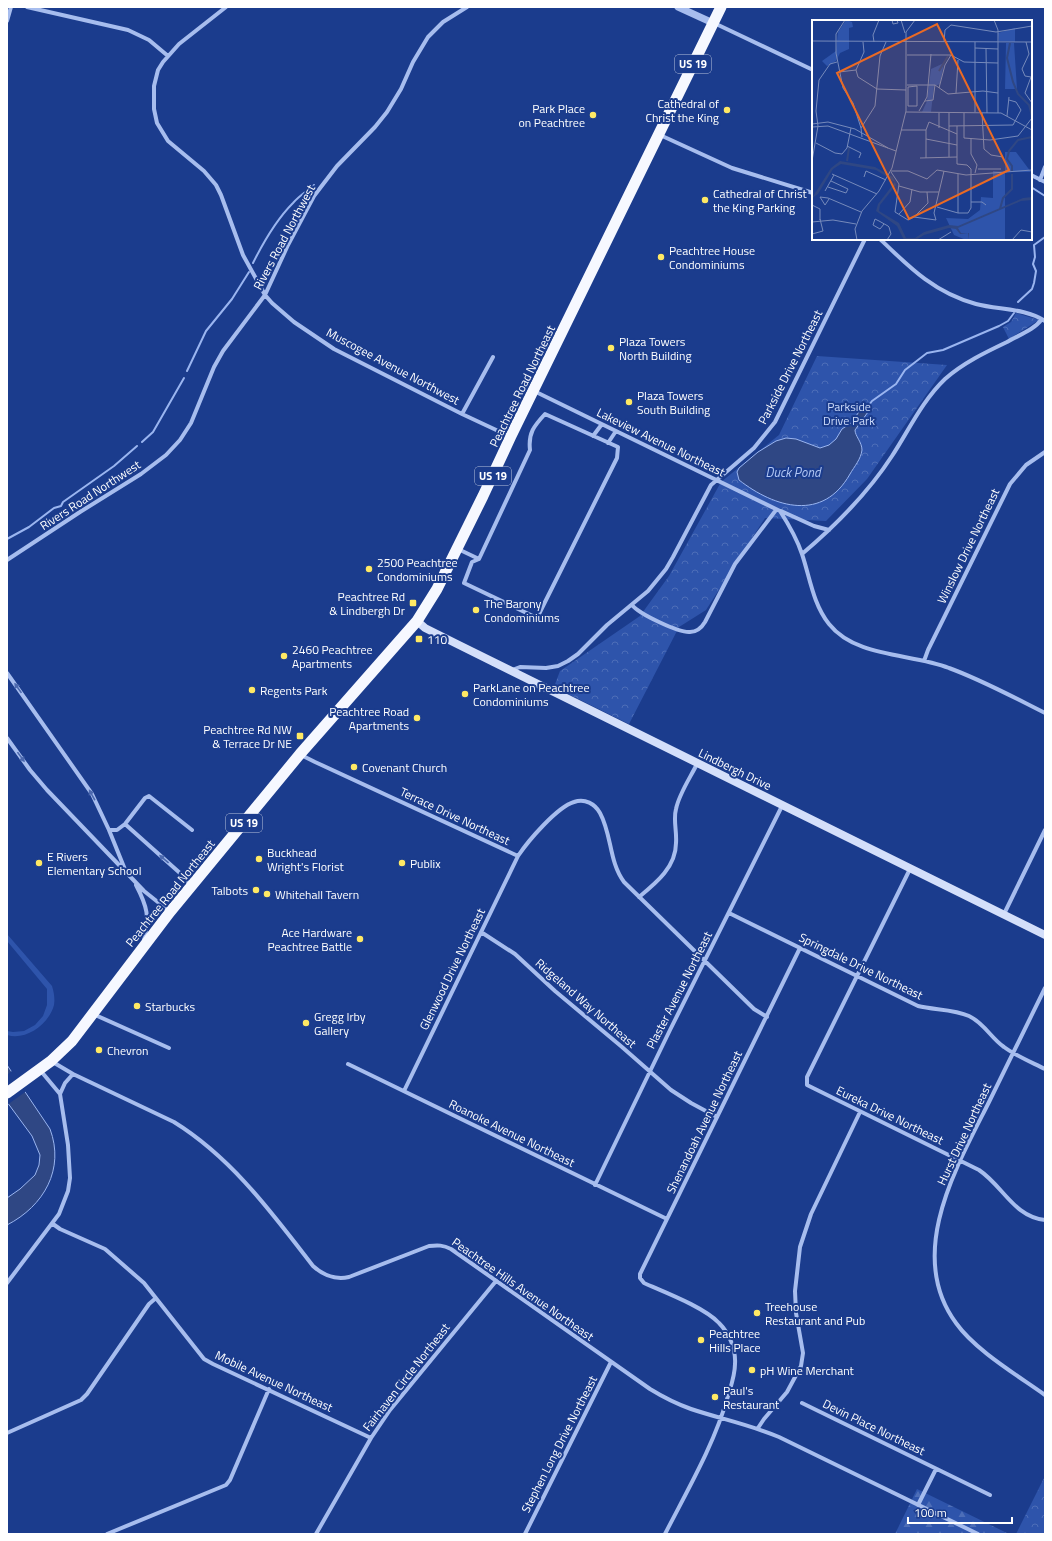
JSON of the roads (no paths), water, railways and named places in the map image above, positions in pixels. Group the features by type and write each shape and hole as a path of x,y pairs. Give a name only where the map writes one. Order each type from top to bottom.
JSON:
{"highway":[{"name":"Peachtree Road Northeast","path":"7,1093 27,1080 51,1061 72,1041 170,912 300,754 417,621 431,600 660,135 721,7"}],"main road":[{"name":"Lindbergh Drive","path":"417,621 425,628 696,764 1045,935"}],"street":[{"path":"7,21 11,7"},
{"path":"26,7 128,30 149,40 168,56"},
{"name":"Muscogee Avenue Northwest","path":"226,7 179,44 158,70 154,86 154,109 157,123 168,141 204,171 216,185 243,255 265,295 272,304 294,322 334,349 462,414 511,436"},
{"name":"Rivers Road Northwest","path":"7,560 141,474 166,455 180,440 191,423 214,367 223,351 265,295 301,219 324,182 387,112 428,37 443,22 466,7"},
{"path":"678,7 812,70"},
{"path":"660,135 732,168 812,193"},
{"path":"1040,180 1045,167"},
{"path":"1032,176 1045,182"},
{"name":"Parkside Drive Northeast","path":"511,671 520,667 546,668 558,666 568,661 578,654 607,625 648,591 666,569 689,528 707,490 715,480 754,448 775,422 865,240"},
{"path":"802,554 829,530 877,477 892,456 921,408 945,379 977,357 1034,327 1043,320 1024,312 976,304 944,291 913,271 881,240"},
{"path":"462,414 493,357"},
{"name":"Lakeview Avenue Northeast","path":"534,391 778,510 814,526 829,530"},
{"path":"545,414 593,436 618,447 617,458 537,618 464,583 472,562 479,559 530,450 529,439 540,419 545,414"},
{"path":"593,436 602,424"},
{"path":"608,443 616,431"},
{"name":"Winslow Drive Northeast","path":"924,661 928,650 1010,484 1026,465 1045,452"},
{"path":"632,605 640,613 682,631 690,632 699,629 705,622 735,564 778,510 792,531 802,554 820,610 829,624 840,635 852,643 865,648 924,661 969,675 1045,712"},
{"path":"457,549 479,559"},
{"path":"7,673 92,794 127,874"},
{"path":"7,738 45,788 134,882 170,912"},
{"name":"Terrace Drive Northeast","path":"300,754 518,856 531,838 559,812 574,802 587,802 595,806 600,814 618,875 754,1009 766,1017"},
{"path":"639,897 661,878 673,859 676,843 676,809 696,764"},
{"path":"109,830 117,830 125,824 145,798 149,796 192,830"},
{"name":"Plaster Avenue Northeast","path":"595,1184 782,806"},
{"path":"125,824 181,874 192,886"},
{"path":"1004,915 1045,830"},
{"name":"Glenwood Drive Northeast","path":"404,1091 518,856"},
{"path":"857,976 910,869"},
{"path":"134,882 144,900 147,911 148,925 142,949"},
{"name":"Springdale Drive Northeast","path":"729,913 918,1006 970,1016 980,1023 1003,1047 1045,1069"},
{"name":"Ridgeland Way Northeast","path":"480,932 515,954 555,991 681,1097 717,1117"},
{"name":"Shenandoah Avenue Northeast","path":"722,1418 735,1375 736,1362 728,1335 719,1323 707,1314 644,1282 640,1278 640,1274 800,948"},
{"name":"Eureka Drive Northeast","path":"857,976 807,1077 807,1085 986,1175 1021,1211 1030,1216 1045,1220"},
{"name":"Hurst Drive Northeast","path":"1045,988 960,1161 947,1193 936,1236 936,1271 943,1301 955,1322 972,1341 1045,1395"},
{"path":"92,1014 169,1048"},
{"name":"Peachtree Hills Avenue Northeast","path":"51,1061 73,1074 174,1122 189,1131 247,1183 313,1266 324,1275 336,1278 349,1277 429,1246 438,1245 451,1249 650,1389 668,1399 691,1409 758,1428 779,1437 978,1534"},
{"name":"Roanoke Avenue Northeast","path":"348,1064 667,1219"},
{"path":"7,1283 53,1224 64,1203 70,1178 68,1145 60,1094 39,1070"},
{"path":"60,1094 65,1083 73,1074"},
{"path":"758,1428 787,1392 801,1366 803,1353 796,1312 795,1290 800,1247 811,1214 860,1112"},
{"name":"Mobile Avenue Northeast","path":"53,1224 105,1249 144,1283 204,1358 213,1364 371,1438"},
{"name":"Fairhaven Circle Northeast","path":"316,1534 371,1438 390,1410 496,1281"},
{"path":"7,1433 81,1400 87,1394 149,1304 156,1298"},
{"name":"Stephen Long Drive Northeast","path":"525,1534 611,1362"},
{"path":"107,1534 226,1485 230,1480 269,1389"},
{"name":"Devin Place Northeast","path":"802,1403 990,1495"},
{"path":"665,1534 722,1418"},
{"path":"918,1505 936,1469"}],"water":[{"name":"Duck Pond","path":"861,409 866,409 868,412 855,430 862,447 860,457 839,489 826,499 813,504 798,506 783,503 768,498 739,480 737,472 739,468 758,452 776,441 786,438 796,439 820,448 829,445 836,439 842,429 851,423"},
{"path":"7,1065 50,1129 54,1144 55,1158 53,1172 41,1197 31,1208 7,1225 7,1198 20,1189 35,1175 39,1165 40,1155 32,1136 7,1102"}],"waterway":[{"path":"253,263 281,216 298,198 314,185"},
{"path":"1032,188 1045,196"},
{"path":"1018,302 1032,289 1036,271 1033,264 1035,257 1034,245 1045,237"},
{"path":"187,371 206,331 232,299 249,272"},
{"path":"866,409 872,401 896,384 905,370 927,353 943,350 999,326 1008,321 1014,313"},
{"path":"142,442 153,432 184,378"},
{"path":"7,539 29,527 54,508 61,506 63,502 114,466 137,446"}],"place":[{"name":"Cathedral of Christ the King","path":"727,110"},
{"name":"Park Place on Peachtree","path":"593,115"},
{"name":"Cathedral of Christ the King Parking","path":"705,200"},
{"name":"Peachtree House Condominiums","path":"661,257"},
{"name":"Plaza Towers North Building","path":"611,348"},
{"name":"Plaza Towers South Building","path":"629,402"},
{"name":"2500 Peachtree Condominiums","path":"369,569"},
{"name":"Peachtree Rd & Lindbergh Dr","path":"413,603"},
{"name":"The Barony Condominiums","path":"476,610"},
{"name":"110","path":"419,639"},
{"name":"2460 Peachtree Apartments","path":"284,656"},
{"name":"Regents Park","path":"252,690"},
{"name":"ParkLane on Peachtree Condominiums","path":"465,694"},
{"name":"Peachtree Road Apartments","path":"417,718"},
{"name":"Peachtree Rd NW & Terrace Dr NE","path":"300,736"},
{"name":"Covenant Church","path":"354,767"},
{"name":"Buckhead Wright's Florist","path":"259,859"},
{"name":"E Rivers Elementary School","path":"39,863"},
{"name":"Publix","path":"402,863"},
{"name":"Talbots","path":"256,890"},
{"name":"Whitehall Tavern","path":"267,894"},
{"name":"Ace Hardware Peachtree Battle","path":"360,939"},
{"name":"Starbucks","path":"137,1006"},
{"name":"Gregg Irby Gallery","path":"306,1023"},
{"name":"Chevron","path":"99,1050"},
{"name":"Treehouse Restaurant and Pub","path":"757,1313"},
{"name":"Peachtree Hills Place","path":"701,1340"},
{"name":"pH Wine Merchant","path":"752,1370"},
{"name":"Paul's Restaurant","path":"715,1397"}],"park label":[{"name":"Parkside Drive Park","path":"849,413"}]}
